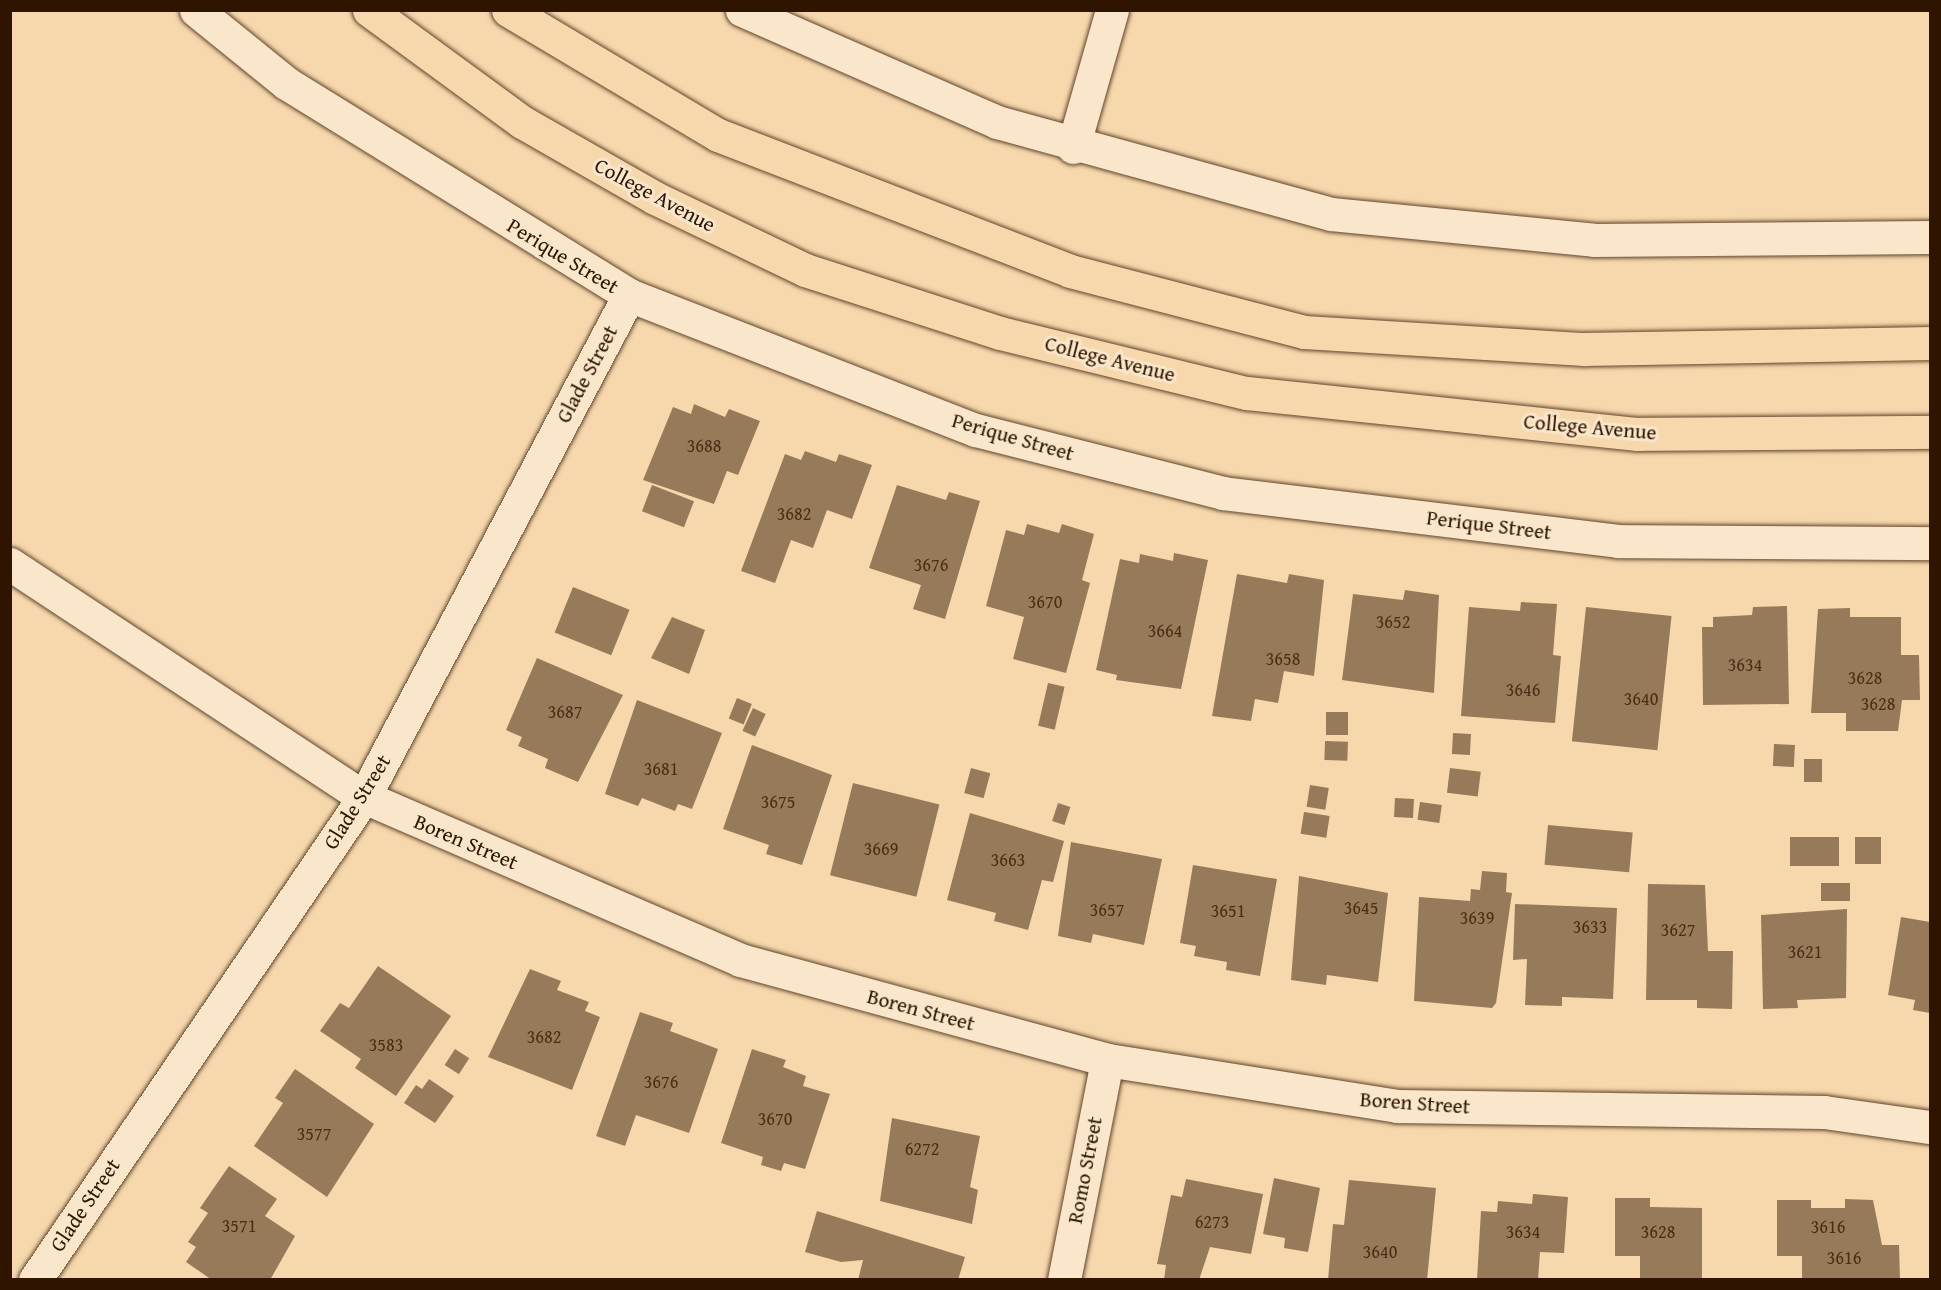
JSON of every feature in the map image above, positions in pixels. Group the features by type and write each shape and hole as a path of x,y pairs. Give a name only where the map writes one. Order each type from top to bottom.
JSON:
{"main road":[{"name":"College Avenue","path":"369,10 522,122 655,198 805,270 1000,333 1247,393 1330,402 1638,434 1930,432"},
{"path":"508,10 718,135 1070,271 1304,332 1584,350 1930,343"}],"street":[{"name":"Perique Street","path":"196,10 286,83 629,295 976,430 1223,493 1618,541 1930,543"},
{"path":"1073,147 1112,10"},
{"path":"748,12 997,122 1073,147 1331,214 1594,240 1930,237"},
{"name":"Glade Street","path":"35,1280 364,797 629,295"},
{"name":"Boren Street","path":"10,564 364,797 740,960 1107,1060 1397,1106 1824,1112 1930,1127"},
{"name":"Romo Street","path":"1064,1280 1107,1060"}],"building":[{"path":"694,404 725,417 729,409 760,421 738,475 727,471 714,504 643,480 673,407 691,414"},
{"path":"805,451 836,462 839,454 872,465 852,519 827,510 813,548 791,540 775,583 741,571 785,454 801,460"},
{"path":"652,485 694,501 684,527 642,511"},
{"path":"897,485 946,500 949,492 980,501 945,619 913,609 921,585 869,568"},
{"path":"1027,524 1059,533 1062,524 1094,534 1082,580 1090,583 1066,673 1013,659 1024,617 986,606 1006,530 1024,535"},
{"path":"1174,553 1208,560 1181,689 1116,680 1117,675 1096,670 1120,559 1139,563 1140,554 1173,561"},
{"path":"1237,574 1287,583 1289,574 1324,580 1314,676 1284,671 1278,703 1255,699 1251,721 1212,716"},
{"path":"573,587 630,610 611,655 555,632"},
{"path":"1405,590 1439,595 1434,693 1342,680 1353,594 1403,600"},
{"path":"1521,602 1557,604 1553,655 1561,656 1555,723 1461,716 1469,607 1520,611"},
{"path":"1787,606 1789,704 1703,705 1702,627 1713,627 1713,617 1752,615 1753,607"},
{"path":"1586,607 1672,616 1657,750 1572,741"},
{"path":"1850,608 1850,617 1901,617 1901,655 1919,655 1920,700 1902,700 1898,731 1846,731 1846,713 1811,713 1818,609"},
{"path":"672,617 705,630 689,674 651,658"},
{"path":"537,658 623,695 578,782 545,768 548,759 518,746 522,737 506,730"},
{"path":"1048,683 1065,687 1055,730 1038,726"},
{"path":"737,698 752,704 744,724 729,718"},
{"path":"637,700 722,733 692,809 678,804 675,811 642,798 638,806 605,794"},
{"path":"753,708 766,714 755,737 742,731"},
{"path":"1326,712 1348,712 1348,735 1326,735"},
{"path":"1453,733 1471,734 1470,755 1452,754"},
{"path":"1325,741 1348,742 1347,761 1324,760"},
{"path":"1774,744 1795,745 1794,767 1773,766"},
{"path":"752,745 832,775 802,865 766,854 769,845 723,829"},
{"path":"1804,759 1822,759 1822,782 1804,782"},
{"path":"971,768 990,773 984,798 964,793"},
{"path":"1450,768 1481,772 1478,797 1447,793"},
{"path":"853,783 939,805 916,897 830,875"},
{"path":"1310,785 1329,788 1325,810 1307,807"},
{"path":"1395,798 1414,799 1413,818 1394,817"},
{"path":"1420,802 1442,805 1439,823 1417,820"},
{"path":"1058,803 1070,807 1064,825 1052,821"},
{"path":"1304,812 1330,816 1326,838 1301,834"},
{"path":"970,813 1064,841 1053,882 1042,880 1028,930 994,921 996,913 947,900"},
{"path":"1548,825 1633,832 1629,872 1545,865"},
{"path":"1790,837 1839,837 1839,866 1790,866"},
{"path":"1855,837 1881,837 1881,864 1855,864"},
{"path":"1071,842 1162,859 1144,945 1093,934 1091,943 1058,936"},
{"path":"1193,865 1277,879 1260,976 1226,970 1227,962 1194,956 1196,946 1180,943"},
{"path":"1482,871 1507,873 1506,892 1512,893 1496,1003 1492,1008 1414,1001 1419,897 1470,901 1471,889 1480,890"},
{"path":"1299,876 1388,893 1378,982 1327,975 1326,985 1291,980"},
{"path":"1821,883 1850,883 1850,901 1821,901"},
{"path":"1648,884 1705,885 1708,951 1733,951 1732,1009 1697,1008 1697,1000 1646,1000"},
{"path":"1515,904 1617,908 1613,999 1562,997 1562,1006 1525,1005 1527,959 1513,960"},
{"path":"1847,909 1846,998 1797,1000 1798,1008 1763,1009 1761,915"},
{"path":"1901,917 1930,922 1930,1013 1913,1010 1915,1000 1888,995"},
{"path":"378,966 451,1016 396,1096 355,1068 361,1059 320,1031 340,1003 349,1008"},
{"path":"530,969 561,981 557,990 589,1002 585,1011 600,1017 572,1090 488,1057"},
{"path":"640,1012 673,1023 670,1031 718,1049 689,1133 636,1115 625,1146 596,1136"},
{"path":"455,1049 469,1058 459,1074 445,1065"},
{"path":"752,1049 786,1060 783,1067 806,1076 803,1086 830,1094 805,1169 784,1163 781,1171 761,1165 763,1157 721,1143"},
{"path":"295,1069 374,1124 327,1197 254,1146 283,1103 275,1098"},
{"path":"429,1079 454,1096 435,1123 404,1103 416,1085 422,1089"},
{"path":"892,1118 980,1136 970,1187 978,1190 972,1224 880,1201"},
{"path":"229,1166 277,1199 265,1216 295,1236 270,1280 212,1280 186,1262 196,1247 188,1242 208,1213 200,1208"},
{"path":"1274,1178 1320,1188 1308,1252 1284,1248 1285,1238 1263,1234"},
{"path":"1186,1179 1263,1194 1251,1254 1210,1247 1199,1280 1164,1280 1166,1265 1157,1264 1171,1195 1182,1197"},
{"path":"1349,1180 1436,1188 1427,1280 1328,1280 1333,1224 1344,1225"},
{"path":"1533,1194 1568,1197 1564,1253 1540,1252 1538,1280 1477,1280 1481,1211 1497,1212 1498,1201 1532,1204"},
{"path":"1615,1198 1650,1198 1650,1207 1702,1208 1702,1280 1640,1280 1640,1256 1615,1256"},
{"path":"1845,1199 1873,1200 1882,1245 1899,1245 1900,1280 1802,1280 1802,1256 1777,1256 1777,1200 1811,1200 1811,1208 1845,1208"},
{"path":"817,1211 965,1257 958,1280 858,1280 863,1260 841,1262 805,1252"}]}
